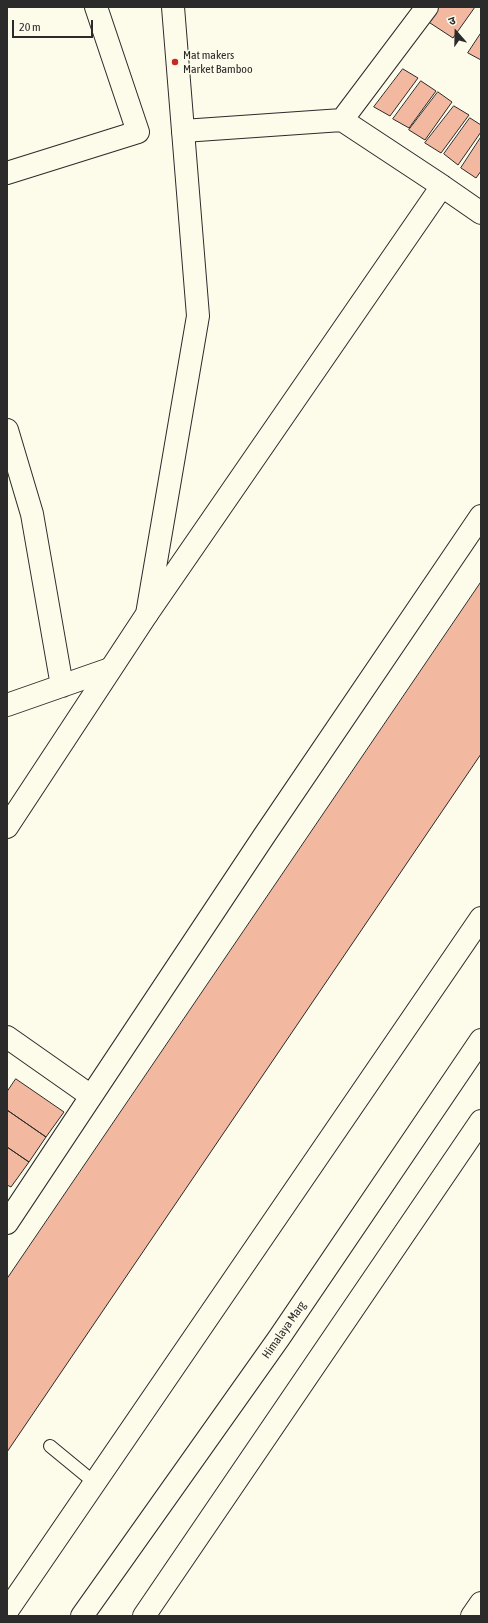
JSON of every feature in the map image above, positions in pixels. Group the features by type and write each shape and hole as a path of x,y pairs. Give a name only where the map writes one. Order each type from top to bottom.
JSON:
{"street":[{"path":"7,173 138,132 96,7"},
{"path":"147,614 198,316 173,7"},
{"path":"342,120 427,7"},
{"path":"183,131 342,120 481,213"},
{"path":"7,827 147,614 442,186"},
{"path":"7,430 32,514 62,686"},
{"path":"7,1223 264,836 481,516"},
{"path":"7,705 110,669"},
{"path":"7,1611 481,918"},
{"path":"7,1037 91,1096"},
{"name":"Himalaya Marg","path":"82,1616 279,1338 481,1040"},
{"path":"144,1616 481,1121"},
{"path":"472,1616 481,1603"}],"lane":[{"path":"50,1446 95,1483"}],"building":[{"path":"432,7 475,7 453,38 424,19"},
{"path":"481,33 481,60 468,53"},
{"path":"403,69 418,78 390,116 374,107"},
{"path":"421,81 436,91 409,128 393,119"},
{"path":"438,92 452,102 425,140 409,130"},
{"path":"454,106 469,115 441,153 425,143"},
{"path":"470,118 481,125 481,132 458,165 444,154"},
{"path":"481,137 481,171 476,178 461,168"},
{"path":"481,582 481,754 7,1452 7,1279"},
{"path":"16,1079 64,1112 46,1137 7,1110 7,1092"},
{"path":"7,1110 46,1137 29,1162 7,1147"},
{"path":"7,1147 29,1162 11,1187 7,1185"}],"place":[{"name":"Mat makers Market Bamboo","path":"175,62"}]}
